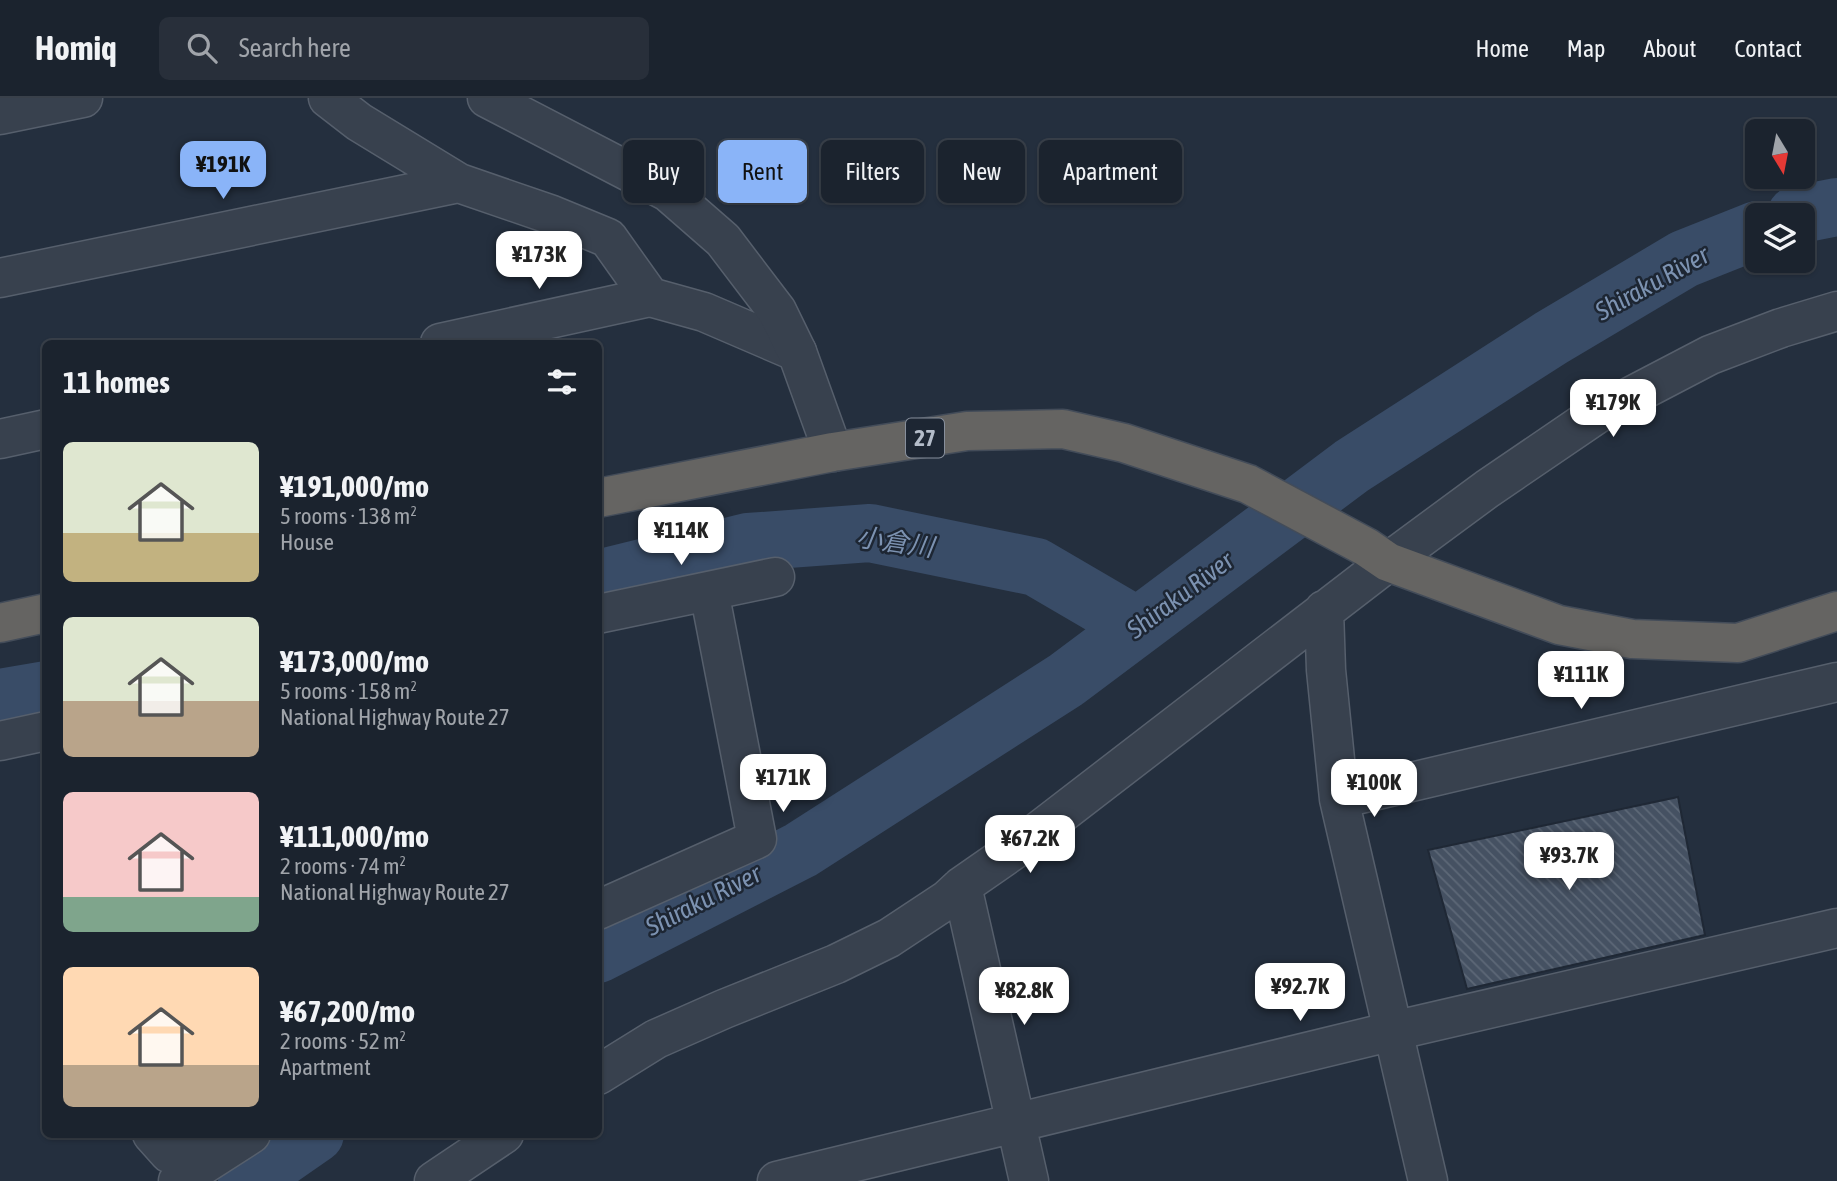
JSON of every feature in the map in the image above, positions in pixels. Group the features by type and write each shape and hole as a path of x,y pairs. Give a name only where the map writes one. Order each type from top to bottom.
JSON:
{"highway":[{"name":"27","path":"602,497 833,452 967,431 1063,429 1124,443 1248,484 1377,554 1559,625 1632,639 1738,643 1837,611"},
{"path":"0,623 42,614"}],"street":[{"path":"0,115 83,98"},
{"path":"328,98 359,121 459,183 552,215 608,238 650,298"},
{"path":"487,98 668,192 723,240 777,311 797,352 833,452"},
{"path":"0,278 459,183"},
{"path":"454,340 650,298 704,312 797,352"},
{"path":"602,1073 656,1039 836,964 889,938 948,899 1324,610 1377,554 1487,489 1597,414 1710,355 1837,310"},
{"path":"0,439 42,430"},
{"path":"602,613 775,577"},
{"path":"602,908 757,839 709,591"},
{"path":"1324,610 1326,670 1339,799 1428,1181"},
{"path":"1339,799 1837,682"},
{"path":"0,741 42,732"},
{"path":"962,886 1029,1181"},
{"path":"778,1181 1393,1031 1837,928"},
{"path":"156,1138 169,1153 239,1142"},
{"path":"434,1181 499,1138"},
{"path":"178,1181 239,1142"}],"building":[{"path":"1678,797 1705,935 1467,989 1428,850"}],"waterway":[{"name":"Shiraku River","path":"1815,211 1837,207"},
{"name":"Shiraku River","path":"602,952 801,850 1066,680 1352,466 1551,338 1684,259 1745,235"},
{"name":"小倉川","path":"602,578 748,542 870,533 1036,567 1137,626"},
{"name":"小倉川","path":"0,698 42,691"},
{"name":"Shiraku River","path":"247,1181 309,1138"}]}
